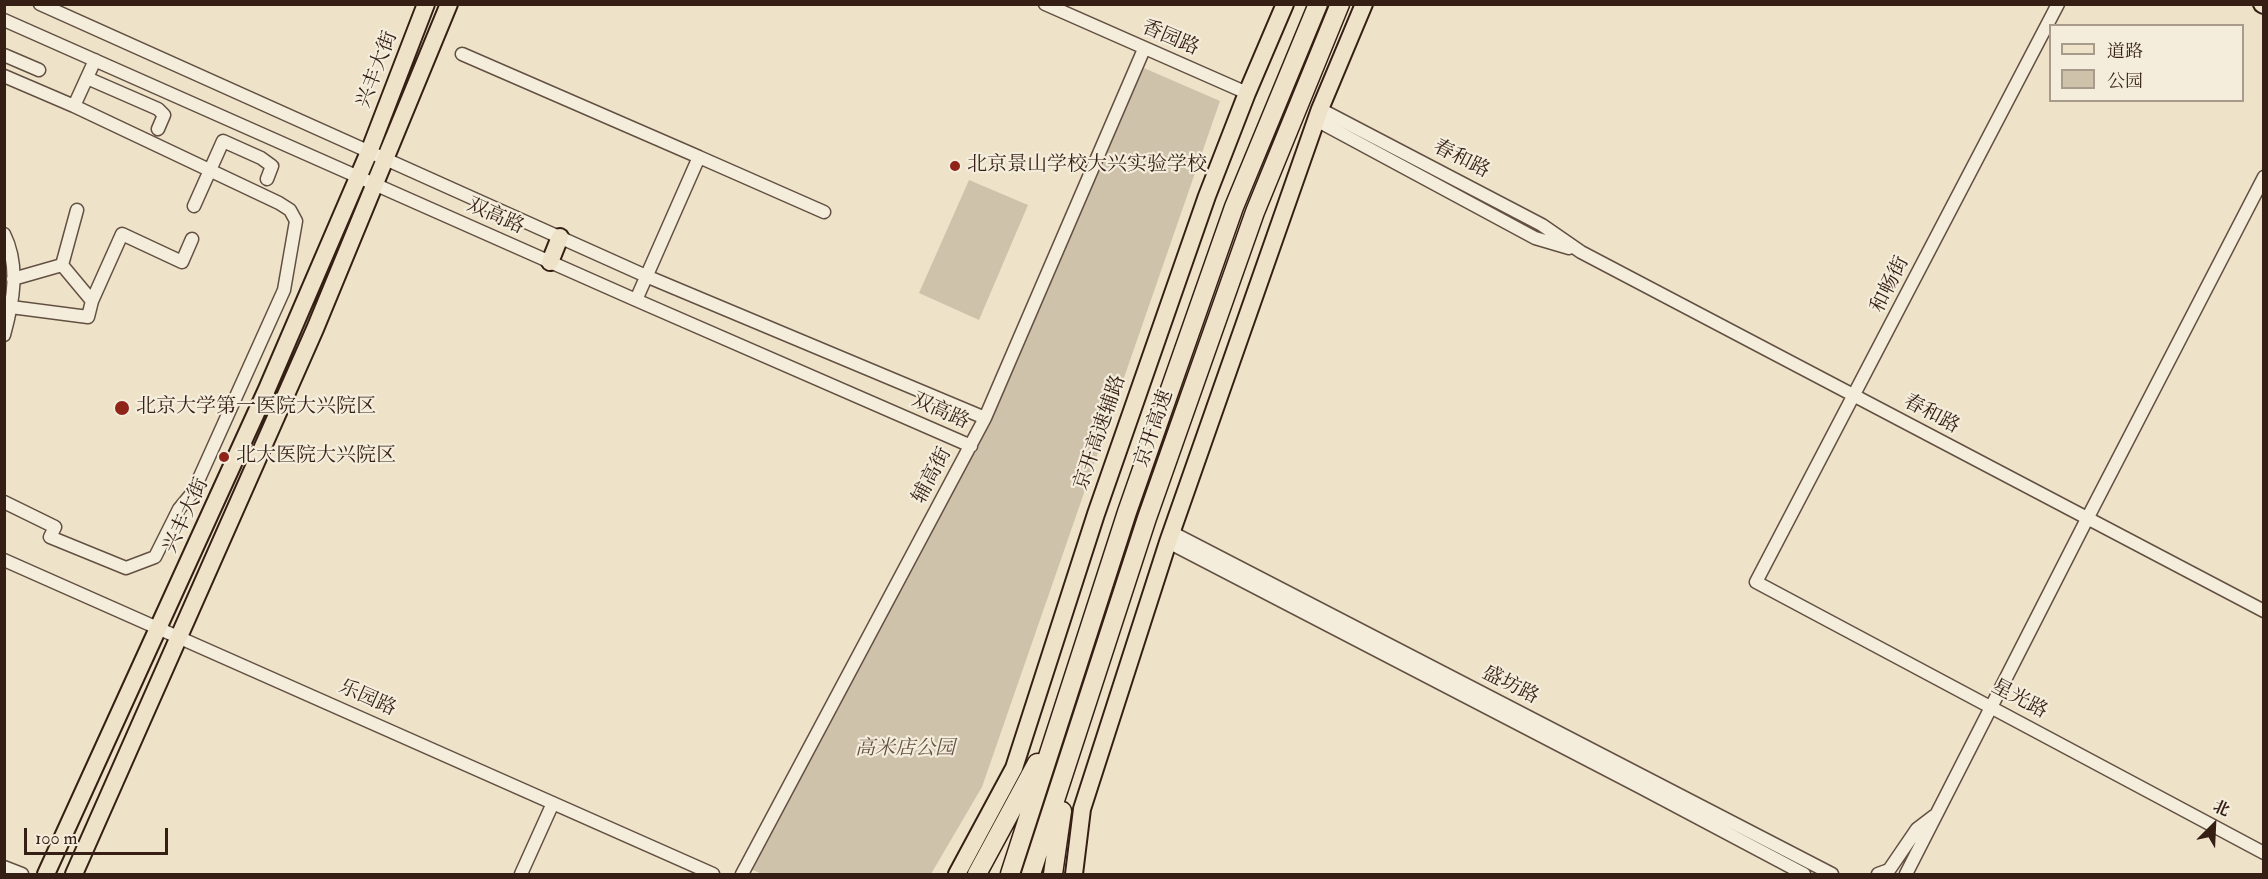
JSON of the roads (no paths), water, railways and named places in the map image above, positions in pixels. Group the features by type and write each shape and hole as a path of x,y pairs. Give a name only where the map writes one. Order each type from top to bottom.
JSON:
{"highway":[{"name":"京开高速","path":"1010,874 1127,512 1234,207 1318,4"},
{"name":"京开高速","path":"1031,874 1147,518 1255,212 1340,4"},
{"path":"977,874 1059,722"},
{"path":"1053,874 1058,834 1078,728"}],"main road":[{"name":"兴丰大街","path":"46,874 236,459 369,152 426,4"},
{"name":"兴丰大街","path":"74,874 315,328 449,4"},
{"name":"京开高速辅路","path":"957,874 1014,768 1096,514 1207,196 1285,4"},
{"path":"1074,874 1082,809 1169,537 1318,114 1364,4"},
{"path":"550,262 560,237"}],"street":[{"name":"双高路","path":"40,4 646,276 985,418"},
{"name":"香园路","path":"1044,4 1247,93"},
{"name":"和畅街","path":"1756,582 1855,397 2058,4"},
{"name":"双高路","path":"4,20 971,446"},
{"name":"辅高街","path":"742,874 985,418 1144,49"},
{"path":"462,54 824,212"},
{"path":"4,55 39,70"},
{"path":"74,106 95,60"},
{"path":"4,76 74,106 279,203 290,210 296,221 284,290 193,492 179,510 155,557 126,568 50,537 55,526 4,502"},
{"path":"87,78 158,109 164,115 158,129"},
{"name":"春和路","path":"1318,114 1535,238 1581,252 2264,611"},
{"path":"194,206 223,141 261,158 272,166 267,179"},
{"path":"636,300 699,157"},
{"path":"1906,874 2264,177"},
{"path":"62,265 77,210"},
{"path":"4,234 12,250 14,292 4,335"},
{"path":"10,307 88,317 92,301 122,234 182,262 192,239"},
{"path":"13,279 62,265"},
{"path":"62,265 92,301"},
{"name":"盛坊路","path":"1169,537 1804,874"},
{"name":"盛坊路","path":"1169,537 1832,874"},
{"name":"乐园路","path":"4,560 714,874"},
{"name":"星光路","path":"1756,582 2264,853"},
{"path":"521,874 553,803"},
{"path":"1878,874 1889,870 1917,829 1937,813"},
{"path":"1916,874 1923,841"},
{"path":"1782,863 1795,874"},
{"path":"4,867 22,874"},
{"path":"1818,868 1845,874"}],"place":[{"name":"北京景山学校大兴实验学校","path":"955,166"},
{"name":"北京大学第一医院大兴院区","path":"122,408"},
{"name":"北大医院大兴院区","path":"224,457"}],"park label":[{"name":"高米店公园","path":"905,750"}]}
